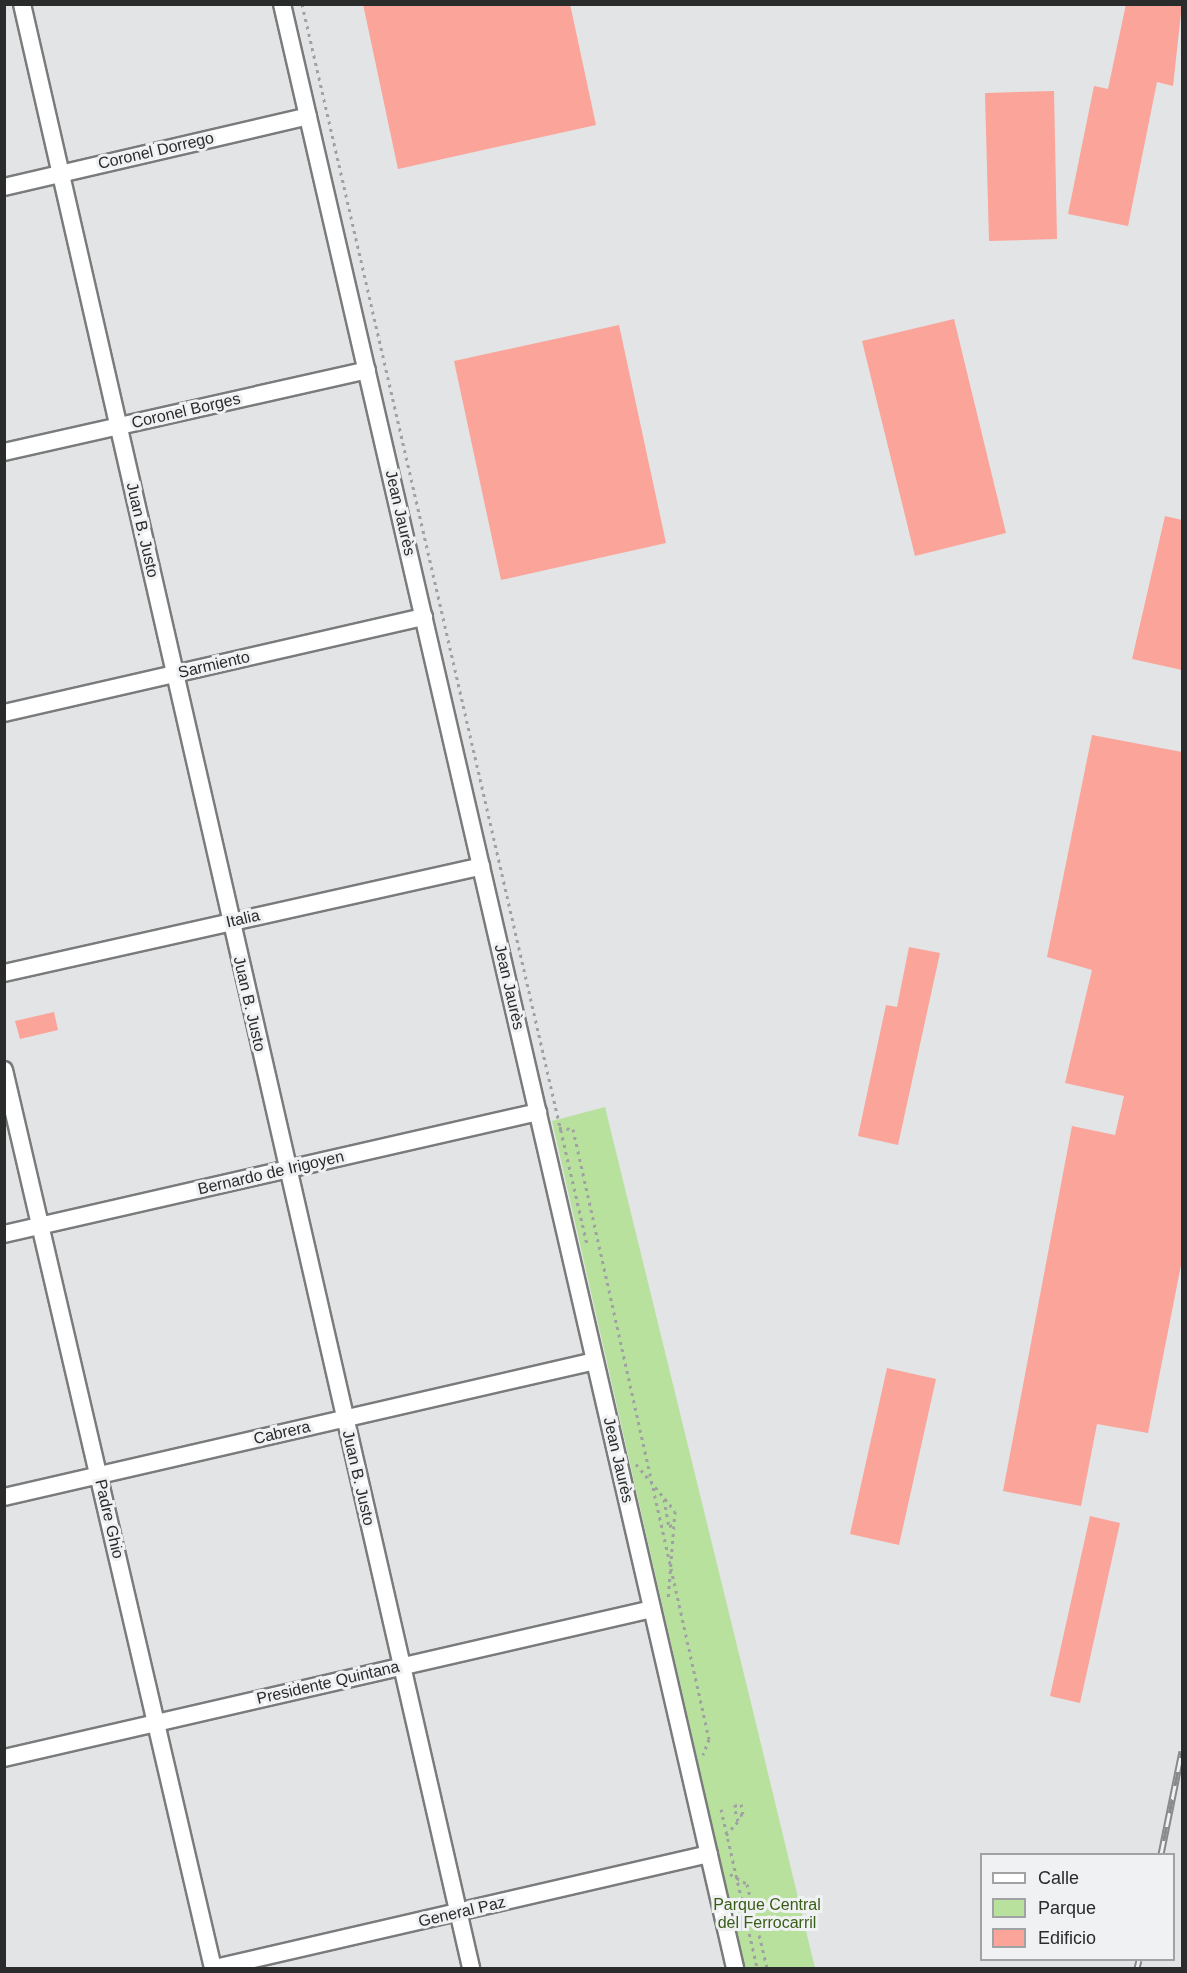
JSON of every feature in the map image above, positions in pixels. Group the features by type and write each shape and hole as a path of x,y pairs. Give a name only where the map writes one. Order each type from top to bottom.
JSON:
{"street":[{"name":"Juan B. Justo","path":"22,4 471,1968"},
{"name":"Jean Jaurès","path":"282,4 595,1361 660,1606 709,1854 735,1968"},
{"name":"Coronel Dorrego","path":"4,187 308,116"},
{"name":"Coronel Borges","path":"4,452 367,370"},
{"name":"Sarmiento","path":"4,712 424,617"},
{"name":"Italia","path":"4,973 481,866"},
{"name":"Padre Ghio","path":"4,1070 214,1968"},
{"name":"Bernardo de Irigoyen","path":"4,1234 287,1169 539,1119"},
{"name":"Cabrera","path":"4,1497 595,1361"},
{"name":"Presidente Quintana","path":"4,1758 660,1606"},
{"name":"General Paz","path":"214,1968 709,1854"}],"path":[{"path":"302,4 589,1256"},
{"path":"539,1119 560,1128 573,1129 648,1478 709,1739 702,1756"},
{"path":"634,1452 641,1487"},
{"path":"636,1464 663,1497 677,1524 671,1578 660,1606"},
{"path":"663,1497 669,1527 677,1524"},
{"path":"660,1606 662,1579"},
{"path":"660,1606 670,1613"},
{"path":"700,1745 705,1768"},
{"path":"713,1803 750,1968"},
{"path":"721,1809 757,1968"},
{"path":"721,1841 727,1835 736,1816"},
{"path":"728,1873 747,1884 767,1968"}],"green space":[{"name":"Parque Central del Ferrocarril","path":"605,1107 815,1968 745,1968 552,1121"}],"building":[{"path":"363,4 570,4 596,125 398,169"},
{"path":"1126,4 1182,4 1173,86 1157,82 1128,226 1068,214 1094,86 1108,89"},
{"path":"1054,91 1057,239 989,241 985,93"},
{"path":"954,319 1006,533 915,556 862,341"},
{"path":"619,325 666,543 501,580 454,361"},
{"path":"1165,516 1182,520 1182,670 1132,659"},
{"path":"1092,735 1182,752 1182,1260 1148,1433 1097,1424 1081,1506 1003,1491 1072,1126 1115,1135 1124,1096 1065,1083 1092,970 1047,957"},
{"path":"909,947 940,953 898,1145 858,1136 886,1005 897,1007"},
{"path":"54,1012 58,1030 20,1039 15,1021"},
{"path":"887,1368 936,1379 899,1545 850,1534"},
{"path":"1090,1516 1120,1523 1080,1703 1050,1696"}],"railway":[{"path":"1161,1853 1182,1751"},
{"path":"1137,1968 1139,1961"}]}
